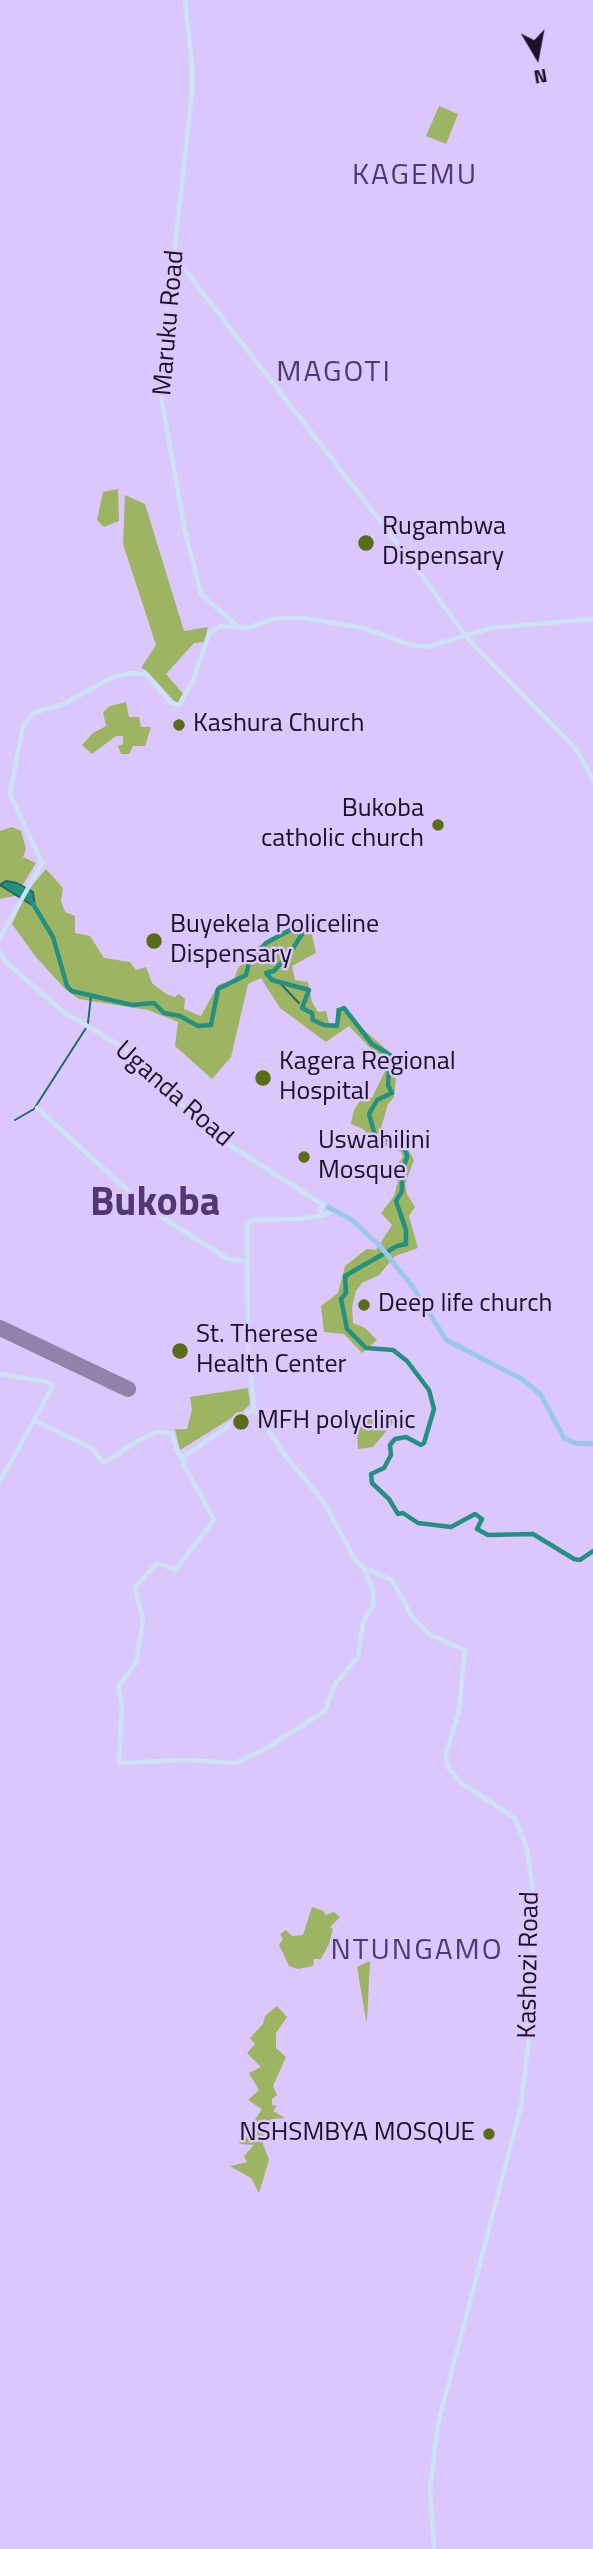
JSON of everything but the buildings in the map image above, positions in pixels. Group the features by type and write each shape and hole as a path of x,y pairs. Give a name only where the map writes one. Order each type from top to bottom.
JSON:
{"main road":[{"name":"Maruku Road","path":"185,0 193,78 175,258 177,265 161,370 165,424 185,531 201,594 237,627"},
{"path":"177,265 406,554 464,634 576,750 593,780"},
{"path":"0,938 42,862 25,829 12,791 23,726 33,713 64,704 111,678 131,673 146,674 172,702 179,705 193,680 210,632 221,626 247,628 276,618 304,618 363,628 421,647 434,646 464,634 517,625 593,619"},
{"name":"Uganda Road","path":"0,951 6,962 62,1011 124,1048 209,1132 319,1202 324,1210 352,1220 381,1247 415,1290 446,1340 522,1379 541,1395 564,1438 575,1443 593,1444"},
{"path":"37,1108 147,1208 228,1259 247,1261"},
{"name":"Kashozi Road","path":"324,1210 304,1219 249,1222 248,1369 254,1409 284,1454 323,1502 351,1552 364,1568 392,1580 413,1618 430,1635 465,1650 459,1710 446,1754 447,1766 461,1783 514,1818 527,1849 536,1905 530,1984 530,2030 521,2106 438,2424 430,2483 434,2549"},
{"path":"0,1374 52,1383 53,1390 0,1481"},
{"path":"183,1457 254,1409"},
{"path":"36,1421 91,1448 101,1463 158,1432 172,1434 179,1455 183,1457 183,1462 214,1520 175,1570 157,1563 134,1590 142,1616 141,1633 136,1663 118,1686 122,1704 118,1763 187,1760 230,1764 250,1758 325,1711 335,1684 355,1662 363,1622 374,1601 371,1582 364,1568"}],"shaded area":[{"path":"439,106 458,114 446,144 426,136"},
{"path":"118,489 119,521 104,527 97,520 103,492"},
{"path":"125,495 145,504 184,631 208,627 204,642 194,643 166,674 184,695 177,704 146,670 141,668 156,645 123,544"},
{"path":"126,702 129,717 139,717 141,727 151,727 145,746 133,746 129,754 121,754 118,746 123,744 123,736 116,736 92,754 82,745 93,733 106,726 103,712 110,706"},
{"path":"12,827 21,831 26,849 23,857 36,863 22,886 29,889 46,869 63,888 61,901 65,912 75,916 75,933 90,936 104,958 130,962 136,970 146,967 152,983 166,994 175,997 179,994 185,999 184,1009 201,1016 218,985 234,980 238,968 248,959 249,952 283,931 316,921 318,926 312,935 316,953 292,966 295,980 308,982 312,1002 318,1012 326,1011 329,1023 336,1023 336,1008 346,1008 357,1024 399,1060 393,1075 396,1079 394,1097 388,1104 381,1128 404,1143 414,1160 405,1184 407,1194 415,1207 409,1216 418,1248 395,1256 379,1275 362,1283 356,1291 352,1307 353,1323 365,1328 377,1340 362,1353 344,1334 324,1332 321,1306 338,1293 345,1266 367,1249 376,1250 392,1225 381,1213 394,1196 398,1181 389,1174 403,1157 401,1152 384,1145 381,1148 363,1129 351,1124 354,1110 364,1095 372,1098 385,1071 386,1058 372,1050 349,1026 326,1042 280,1008 261,978 248,984 231,1057 212,1079 175,1046 178,1022 148,1010 79,999 66,990 36,957 12,924 24,898 19,895 0,899 0,831"},
{"path":"6,881 17,883 33,892 35,907 0,885"},
{"path":"248,1388 250,1404 243,1411 180,1450 175,1429 187,1429 192,1410 190,1397"},
{"path":"370,1413 399,1416 373,1447 358,1449 356,1418"},
{"path":"312,1907 324,1911 325,1915 334,1912 340,1917 330,1927 333,1929 329,1944 321,1959 314,1959 313,1966 298,1969 289,1966 279,1945 283,1939 280,1934 286,1930 292,1936 303,1935"},
{"path":"370,1961 367,2020 366,2020 357,1967"},
{"path":"277,2006 287,2017 276,2033 276,2048 286,2057 273,2086 277,2095 272,2099 272,2105 277,2106 273,2111 285,2118 271,2119 264,2130 263,2144 269,2160 259,2193 251,2178 230,2166 247,2162 244,2156 254,2145 239,2144 262,2109 248,2100 259,2090 249,2073 261,2067 247,2053 255,2044 250,2038 263,2024 265,2016"}],"waterway":[{"path":"33,904 53,937 67,986 72,991 132,1005 154,1003 164,1013 180,1016 198,1026 211,1025 218,989 246,975 249,963 266,943 290,930 302,934 274,971 266,973 272,980 309,990 302,1008 312,1013 313,1020 324,1025 337,1026 339,1010 344,1008 372,1044 390,1055 388,1085 392,1093 377,1100 369,1114 376,1139 381,1142 388,1138 406,1151 407,1157 402,1171 402,1191 396,1201 406,1230 406,1244 397,1246 345,1276 346,1293 341,1299 347,1329 366,1348 393,1350 407,1361 429,1390 434,1409 424,1443 421,1445 406,1437 395,1439 390,1445 391,1455 384,1468 371,1474 372,1483 389,1499 398,1514 403,1513 418,1523 451,1527 475,1514 482,1519 477,1529 488,1535 533,1534 580,1560 593,1551"},
{"path":"278,981 299,1003"},
{"path":"88,1023 91,996"},
{"path":"15,1120 34,1109 86,1028"}],"runway":[{"path":"0,1328 128,1389"}],"place":[{"name":"Rugambwa Dispensary","path":"366,543"},
{"name":"Kashura Church","path":"179,725"},
{"name":"Bukoba catholic church","path":"438,825"},
{"name":"Buyekela Policeline Dispensary","path":"154,941"},
{"name":"Kagera Regional Hospital","path":"263,1078"},
{"name":"Uswahilini Mosque","path":"304,1157"},
{"name":"Deep life church","path":"364,1305"},
{"name":"St. Therese Health Center","path":"180,1351"},
{"name":"MFH polyclinic","path":"241,1422"},
{"name":"NSHSMBYA MOSQUE","path":"489,2134"}],"district":[{"name":"KAGEMU","path":"415,177"},
{"name":"MAGOTI","path":"334,374"},
{"name":"Bukoba","path":"155,1205"},
{"name":"NTUNGAMO","path":"417,1952"}]}
